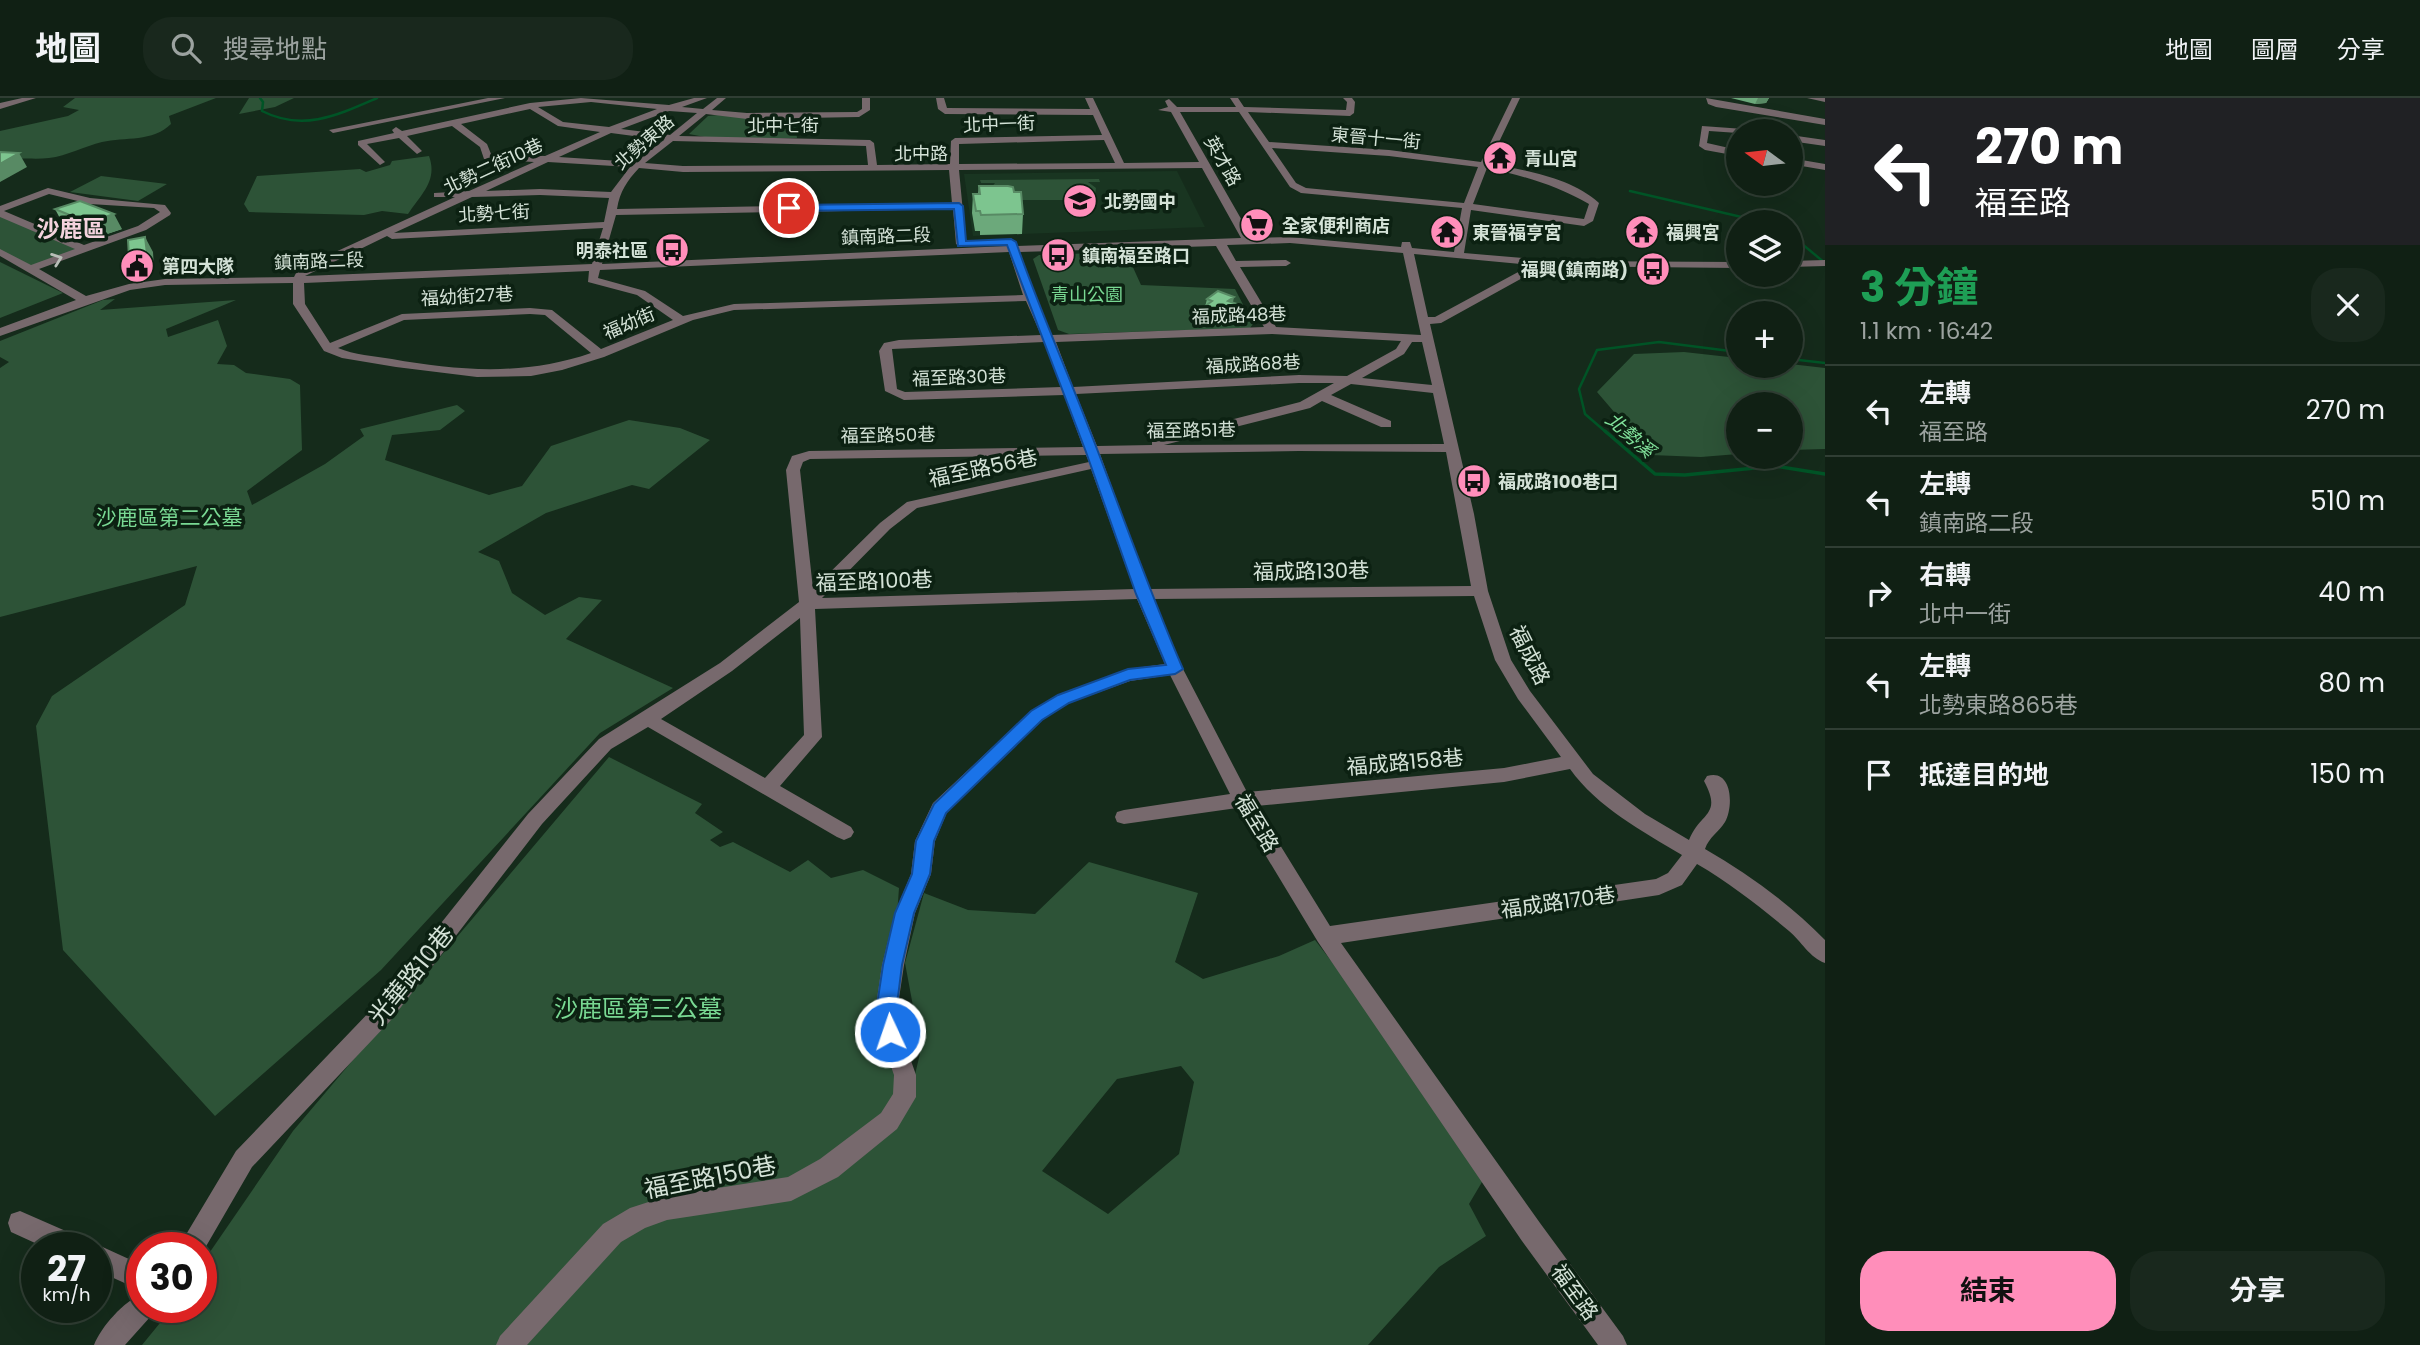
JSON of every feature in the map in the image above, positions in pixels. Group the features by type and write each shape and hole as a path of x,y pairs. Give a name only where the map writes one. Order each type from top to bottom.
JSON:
{"street":[{"path":"0,106 32,98"},
{"path":"333,130 501,98"},
{"path":"542,98 552,102"},
{"name":"北勢二街10巷","path":"299,276 615,128 703,98"},
{"name":"北勢東路","path":"598,262 614,195 636,165 722,98"},
{"path":"380,162 361,144 552,102 591,100 747,116 859,114 866,110 866,98"},
{"path":"940,98 945,111 1096,112"},
{"path":"1089,98 1121,166"},
{"name":"英才路","path":"1156,98 1168,110 1205,165 1240,238"},
{"name":"英才路","path":"1167,98 1168,110 1199,177"},
{"path":"1234,98 1293,186 1304,191 1467,206"},
{"path":"1168,110 1241,108 1350,113 1351,102 1347,98"},
{"path":"1459,252 1467,206 1482,166 1516,98"},
{"path":"1710,98 1711,103 1825,122"},
{"path":"1811,98 1825,100"},
{"path":"530,106 555,122 615,128 671,138"},
{"path":"386,120 417,150"},
{"name":"北中路","path":"455,124 484,146 487,156 683,169 1205,165"},
{"path":"1726,130 1705,128 1702,145 1726,151"},
{"name":"北中一街","path":"961,244 953,145 958,140 1108,137"},
{"name":"北中七街","path":"671,138 711,141 864,142 870,143 873,169"},
{"path":"1803,140 1825,144"},
{"name":"東晉十一街","path":"1267,145 1387,154 1482,166 1539,177 1572,189 1594,203 1588,221 1584,223 1467,206"},
{"path":"1803,163 1825,167"},
{"path":"0,211 48,191 90,201 162,206 166,213 142,228 30,269"},
{"path":"438,195 614,195"},
{"path":"611,212 959,206"},
{"path":"0,211 84,249"},
{"name":"北勢七街","path":"381,236 608,225"},
{"name":"鎮南路二段","path":"0,325 81,298 165,282 961,244 1219,241 1240,238"},
{"name":"鎮南路二段","path":"598,262 1240,238 1555,258 1726,257"},
{"path":"1219,241 1272,330"},
{"name":"福至路","path":"1012,245 1143,594 1175,669 1242,800 1325,936 1531,1232 1614,1345"},
{"name":"福成路","path":"1406,247 1467,514 1480,591 1503,660 1524,695 1572,762 1608,797 1693,854 1734,876 1799,927 1825,954"},
{"path":"0,252 81,298"},
{"name":"鎮南路二段","path":"1459,252 1542,263 1726,265"},
{"path":"1803,258 1821,259"},
{"path":"1803,262 1821,259"},
{"path":"598,262 592,280 641,293 682,320"},
{"path":"1233,264 1286,263"},
{"path":"1424,320 1437,321 1542,263"},
{"path":"299,276 299,304 328,348"},
{"name":"鎮南路二段","path":"0,332 81,298"},
{"name":"福幼街","path":"328,348 342,354 485,376 559,367 713,310 734,307 1030,298"},
{"name":"福幼街27巷","path":"328,348 402,317 530,311 548,313 600,354"},
{"name":"福成路48巷","path":"1049,340 1272,330 1429,339"},
{"name":"福至路51巷","path":"1126,451 1304,405 1400,351 1409,337"},
{"name":"福至路30巷","path":"1049,340 888,346 885,351 891,391 914,397 1068,391"},
{"name":"福成路68巷","path":"1068,391 1299,379 1352,380 1440,390"},
{"path":"1322,396 1386,424"},
{"name":"福至路51巷","path":"1126,451 1451,448"},
{"name":"福至路50巷","path":"807,604 793,470 797,459 809,456 1094,458 1126,451"},
{"name":"福至路56巷","path":"807,604 886,526 912,505 1094,458"},
{"name":"福成路130巷","path":"1143,594 1480,591"},
{"name":"福至路100巷","path":"766,789 813,737 807,604 1143,594"},
{"name":"光華路10巷","path":"201,1232 244,1159 383,1013 535,819 605,744 726,667 807,604"},
{"name":"福至路150巷","path":"509,1345 612,1233 639,1217 667,1208 792,1189 829,1168 889,1121 904,1097 905,1074 890,1032 887,1005 892,965 905,913 921,874 925,841 940,808 1036,716 1063,699 1128,675 1175,669"},
{"path":"648,719 844,832"},
{"name":"福成路158巷","path":"1124,817 1242,800 1504,775 1572,762"},
{"name":"福成路170巷","path":"1325,936 1659,887 1675,879 1693,854 1700,835 1717,819 1721,791 1713,781"},
{"path":"20,1223 40,1232"},
{"path":"107,1345 127,1323"}],"shaded area":[{"name":"北勢國中","path":"1177,171 1205,227 973,236 964,174"}],"green space":[{"path":"75,98 216,98 169,116 171,124 156,134 102,142 56,157 0,163 0,131 68,116 79,110 63,107"},
{"path":"249,98 294,98 275,107 239,114"},
{"path":"708,116 794,117 797,138 710,138 689,134"},
{"path":"429,156 430,180 408,214 382,211 364,215 249,212 244,204 257,176 360,169 366,172 390,165 392,161"},
{"path":"101,176 167,184 138,201 70,192"},
{"path":"1099,179 1100,182 1088,182 1096,188 1095,195 1082,200 1011,200 991,188 995,183 981,183 980,180"},
{"path":"0,215 79,249 32,267 0,250"},
{"name":"青山公園","path":"1126,252 1141,285 1235,289 1253,324 1250,328 1069,334 1058,330 1033,259 1039,255"},
{"path":"0,262 63,293 0,318"},
{"name":"沙鹿區第二公墓","path":"115,299 100,310 236,300 166,329 168,337 218,320 227,346 217,364 234,365 246,373 290,379 300,385 302,450 247,491 252,505 325,464 364,436 360,429 457,405 465,411 440,430 392,435 385,460 489,495 522,486 551,446 629,420 680,428 710,440 649,489 632,485 546,513 478,552 499,561 512,593 545,615 579,597 602,600 566,639 673,688 600,733 381,970 215,1116 63,950 36,726 52,696 185,605 197,566 0,617 0,368 9,362 0,357 0,341 103,300"},
{"path":"1684,352 1726,357 1726,378 1803,378 1803,365 1825,368 1825,449 1803,450 1803,392 1726,392 1726,455 1651,455 1597,392 1634,354"},
{"name":"沙鹿區第三公墓","path":"609,757 702,804 695,813 723,832 710,840 720,847 733,842 790,872 808,860 831,878 863,870 899,888 892,986 904,1074 914,1079 921,1049 905,963 924,893 968,910 1035,914 1089,862 1198,893 1175,962 1203,979 1279,956 1315,940 1487,1163 1482,1182 1469,1204 1486,1236 1439,1267 1368,1345 142,1345 160,1323 217,1323 217,1242 293,1131","holes":["1181,1066 1194,1082 1179,1154 1108,1214 1042,1171 1117,1079"]}],"building":[{"path":"0,152 19,153 0,164"},
{"path":"979,186 1008,186 1013,187 1014,192 1021,192 1023,214 981,215 980,211 976,211 973,194 980,194"},
{"path":"80,201 114,214 84,221 55,209"},
{"path":"145,237 147,254 129,257 128,240"},
{"path":"1218,291 1234,297 1228,301 1237,304 1227,310 1214,311 1204,307 1212,301 1207,299"}],"waterway":[{"path":"260,98 263,102 262,111 277,117 306,121 334,115 377,98"},
{"name":"北勢溪","path":"1630,191 1726,213"},
{"name":"北勢溪","path":"1803,245 1825,263"},
{"name":"北勢溪","path":"1607,433 1585,414 1579,389 1597,350 1659,342 1726,350"},
{"name":"北勢溪","path":"1803,360 1825,363"},
{"name":"北勢溪","path":"1605,431 1655,474 1685,475 1775,466 1825,474"}],"place":[{"name":"青山宮","path":"1500,158"},
{"name":"北勢國中","path":"1080,201"},
{"name":"全家便利商店","path":"1257,225"},
{"name":"東晉福亨宮","path":"1447,232"},
{"name":"福興宮","path":"1642,232"},
{"name":"明泰社區","path":"672,250"},
{"name":"鎮南福至路口","path":"1058,255"},
{"name":"第四大隊","path":"137,266"},
{"name":"福興(鎮南路)","path":"1653,269"},
{"name":"福成路100巷口","path":"1474,481"}],"district":[{"name":"沙鹿區","path":"71,229"}],"route":[{"path":"789,208 959,206 961,244 1011,242 1030,298 1092,452 1143,594 1175,669 1128,675 1063,699 1036,716 940,808 925,841 921,874 905,913 892,965 887,1005 890,1032"}]}
